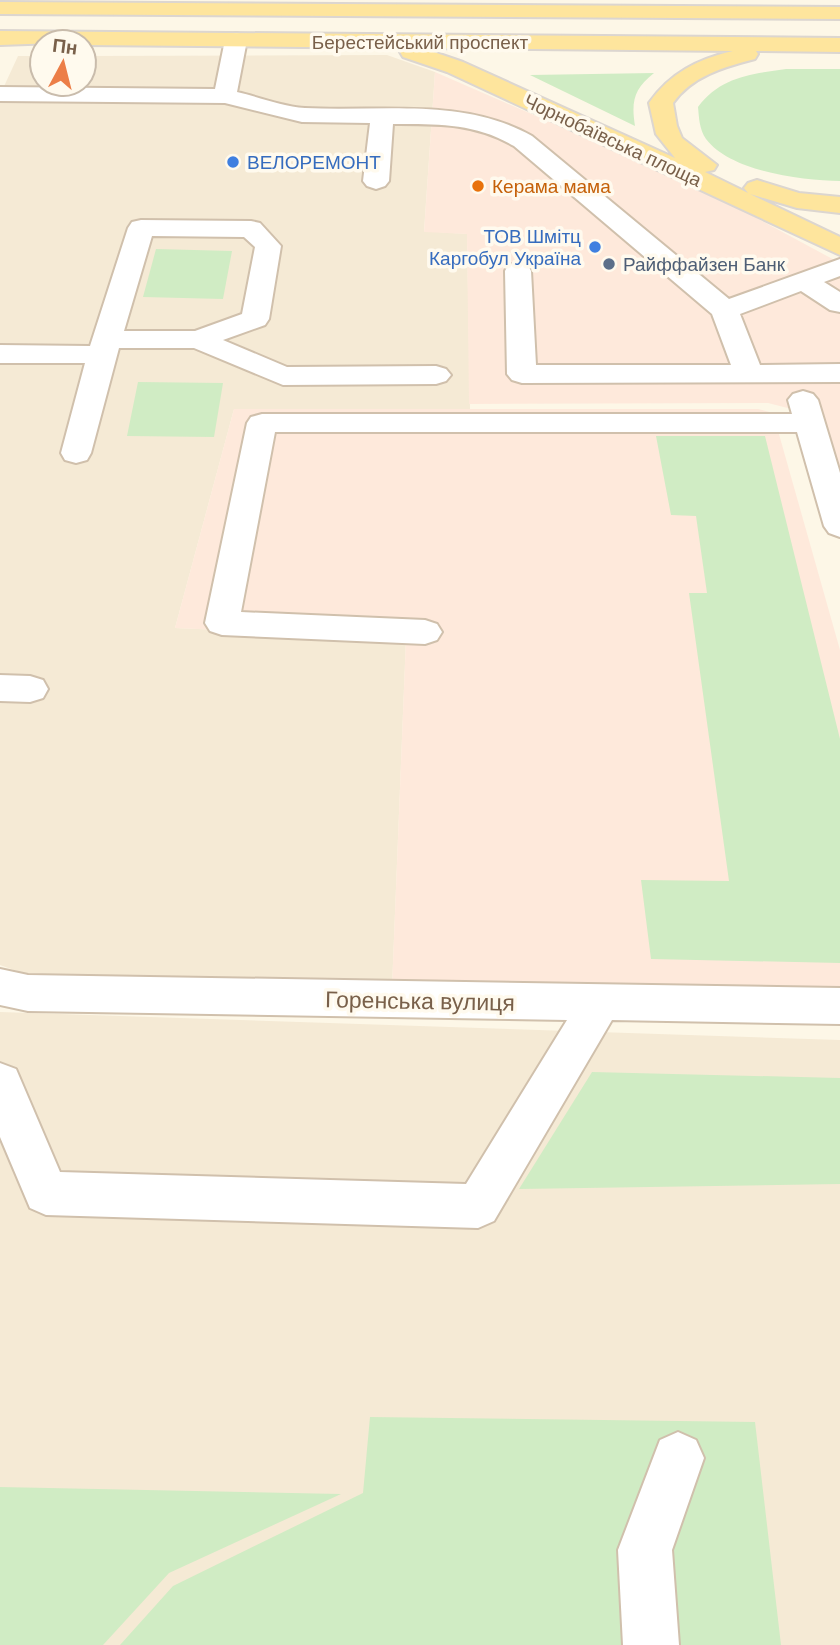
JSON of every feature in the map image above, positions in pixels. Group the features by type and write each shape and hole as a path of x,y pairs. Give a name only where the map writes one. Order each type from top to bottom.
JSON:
{"main road":[{"path":"522,11 571,0"},
{"path":"720,0 766,13"},
{"name":"Берестейський проспект","path":"0,8 840,13"},
{"name":"Берестейський проспект","path":"0,38 840,45"},
{"name":"Чорнобаївська площа","path":"383,41 492,84 640,151 840,247"},
{"name":"Чорнобаївська площа","path":"792,45 729,58 682,78 661,103 667,136 682,154 741,183 797,200 840,205"}],"street":[{"path":"225,96 236,40"},
{"path":"0,94 225,96 302,115 466,120 502,129 523,141 635,231 726,310 748,374"},
{"path":"376,181 382,117"},
{"path":"0,354 104,347 198,340 255,319 268,246 251,229 141,228 104,347 76,453"},
{"path":"726,310 840,267"},
{"path":"518,271 522,374 840,373"},
{"path":"804,281 840,304"},
{"path":"198,340 284,376 436,375"},
{"path":"795,374 835,489 840,526"},
{"path":"425,632 222,623 262,423 810,423"},
{"name":"Горенська вулиця","path":"0,987 28,993 840,1006"},
{"path":"0,1083 46,1193 478,1206 599,1004"},
{"path":"651,1645 645,1550 678,1458"}],"shaded area":[{"path":"387,55 435,72 424,231 467,234 470,409 234,409 175,628 406,638 392,988 31,976 0,965 0,95 18,56 28,56 28,98 98,98 98,56"},
{"path":"435,72 697,186 840,263 840,498 815,415 768,403 469,404 467,234 424,232"},
{"path":"234,409 758,409 773,413 840,650 840,994 392,988 406,638 175,628"},
{"path":"0,1012 840,1040 840,1645 0,1645"}],"green space":[{"path":"786,69 840,69 840,181 787,176 749,167 717,150 704,135 698,107 716,89 749,75"},
{"path":"654,73 638,90 633,109 635,126 530,75"},
{"path":"156,249 232,251 223,299 143,297"},
{"path":"138,382 223,383 214,437 127,436"},
{"path":"656,436 765,436 840,739 840,963 651,959 641,880 729,881 689,593 707,593 696,516 671,515"},
{"path":"592,1072 840,1078 840,1184 519,1189"},
{"path":"370,1417 755,1422 781,1645 120,1645 173,1586 363,1493"},
{"path":"0,1487 341,1494 169,1573 103,1645 0,1645"}],"place":[{"name":"ВЕЛОРЕМОНТ","path":"233,162"},
{"name":"Керама мама","path":"478,186"},
{"name":"ТОВ Шмітц Каргобул Україна","path":"595,247"},
{"name":"Райффайзен Банк","path":"609,264"}]}
